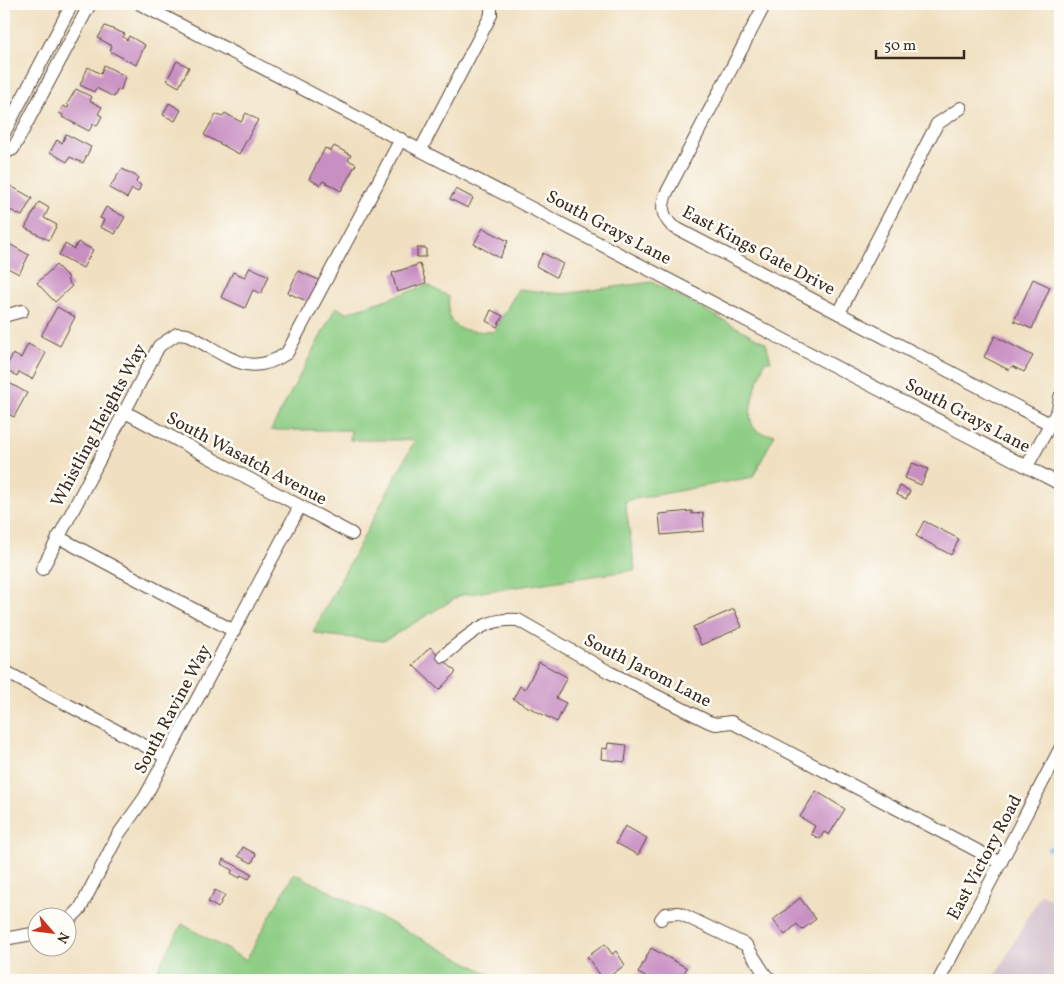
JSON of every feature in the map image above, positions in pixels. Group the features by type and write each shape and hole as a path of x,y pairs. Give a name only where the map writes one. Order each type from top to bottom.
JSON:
{"street":[{"path":"4,133 72,4"},
{"path":"4,153 13,149 90,4"},
{"name":"South Grays Lane","path":"140,4 402,139 1060,484"},
{"path":"421,149 491,15 491,4"},
{"name":"East Kings Gate Drive","path":"765,4 666,194 662,206 665,218 672,226 1050,424"},
{"path":"840,313 937,124 961,108"},
{"name":"Whistling Heights Way","path":"42,569 159,346 176,334 193,338 249,366 269,363 287,353 402,139"},
{"path":"4,316 22,311"},
{"path":"1027,466 1058,410 1060,397"},
{"name":"South Wasatch Avenue","path":"125,412 352,534"},
{"name":"South Ravine Way","path":"78,911 118,835 145,797 300,506"},
{"path":"58,537 234,631"},
{"name":"South Jarom Lane","path":"443,656 481,626 502,619 518,620 609,672 710,722 716,724 731,722 1001,863"},
{"path":"4,671 166,757"},
{"name":"East Victory Road","path":"939,980 1060,749"},
{"path":"661,919 665,914 678,913 746,945 766,976 772,980"},
{"path":"4,939 28,935"}],"shaded area":[{"path":"1041,894 1054,901 1060,897 1060,980 993,980"}],"green space":[{"path":"652,282 766,343 771,361 765,361 753,395 751,419 754,428 762,433 775,434 753,477 625,501 635,570 461,595 384,641 323,635 313,632 415,440 350,440 351,430 271,430 336,307 346,313 428,285 449,297 448,309 453,324 466,330 494,332 518,289 562,294"},
{"path":"294,873 501,980 152,980 182,924 246,960"}],"building":[{"path":"105,26 125,34 123,37 127,40 129,36 145,45 136,65 110,51 112,46 98,38"},
{"path":"177,61 189,67 179,87 167,80"},
{"path":"104,65 125,76 121,90 118,89 114,97 96,88 94,92 80,85 88,67 101,74"},
{"path":"76,89 92,97 90,101 102,107 98,114 102,116 97,126 93,124 89,131 62,117 63,115 59,113 63,106 68,108 67,104"},
{"path":"169,103 181,110 175,121 163,115"},
{"path":"225,113 241,122 246,113 258,120 239,154 204,135 216,114 222,117"},
{"path":"66,134 91,147 83,163 70,157 67,162 50,152 57,140 62,143"},
{"path":"334,146 351,155 348,160 356,164 341,191 323,181 320,185 309,179 325,148 331,151"},
{"path":"122,169 138,177 136,182 141,185 138,192 132,189 127,198 109,188"},
{"path":"9,185 32,198 22,216 4,207 4,194"},
{"path":"456,189 473,198 468,208 450,199"},
{"path":"39,202 49,208 44,218 57,225 49,240 25,228"},
{"path":"106,207 125,217 115,234 100,227 104,220 100,218"},
{"path":"483,228 508,241 500,258 474,244"},
{"path":"6,242 29,255 19,274 4,266"},
{"path":"78,242 93,250 83,268 59,255 65,244 74,249"},
{"path":"417,248 426,248 426,257 417,257"},
{"path":"543,253 563,264 556,277 536,266"},
{"path":"420,264 426,283 397,292 392,273"},
{"path":"56,265 69,278 67,280 72,286 55,302 37,283"},
{"path":"250,267 269,276 261,294 253,290 245,308 221,297 233,272 245,277"},
{"path":"298,271 319,280 309,302 288,293"},
{"path":"1033,279 1050,287 1032,329 1014,321"},
{"path":"57,307 75,317 60,346 41,336"},
{"path":"491,310 503,316 497,327 486,321"},
{"path":"995,336 1033,356 1024,372 1012,366 1009,370 984,357"},
{"path":"28,344 46,353 32,379 19,372 17,376 5,369 13,354 21,358"},
{"path":"4,380 27,393 14,417 4,412"},
{"path":"912,463 928,469 921,485 905,478"},
{"path":"900,486 910,491 906,499 896,494"},
{"path":"692,511 692,514 703,513 704,531 661,535 659,514"},
{"path":"924,521 959,539 951,555 916,536"},
{"path":"734,609 742,627 701,645 693,627"},
{"path":"430,647 456,672 439,690 413,665"},
{"path":"539,662 567,677 556,698 566,703 557,722 513,699 520,686 525,689"},
{"path":"608,743 627,745 625,762 601,759 602,748 607,749"},
{"path":"816,791 845,809 829,835 824,832 820,839 811,834 815,826 800,817"},
{"path":"625,826 647,838 638,855 616,843"},
{"path":"243,847 256,854 252,863 238,856"},
{"path":"223,859 252,874 249,879 241,875 240,878 231,873 232,870 221,864"},
{"path":"215,890 225,895 218,908 208,902"},
{"path":"800,898 816,919 802,930 797,924 785,935 773,920"},
{"path":"605,944 612,954 616,951 625,965 604,980 587,957"},
{"path":"651,948 687,968 680,980 651,980 638,973"}],"waterway":[{"path":"1049,849 1060,843"}]}
